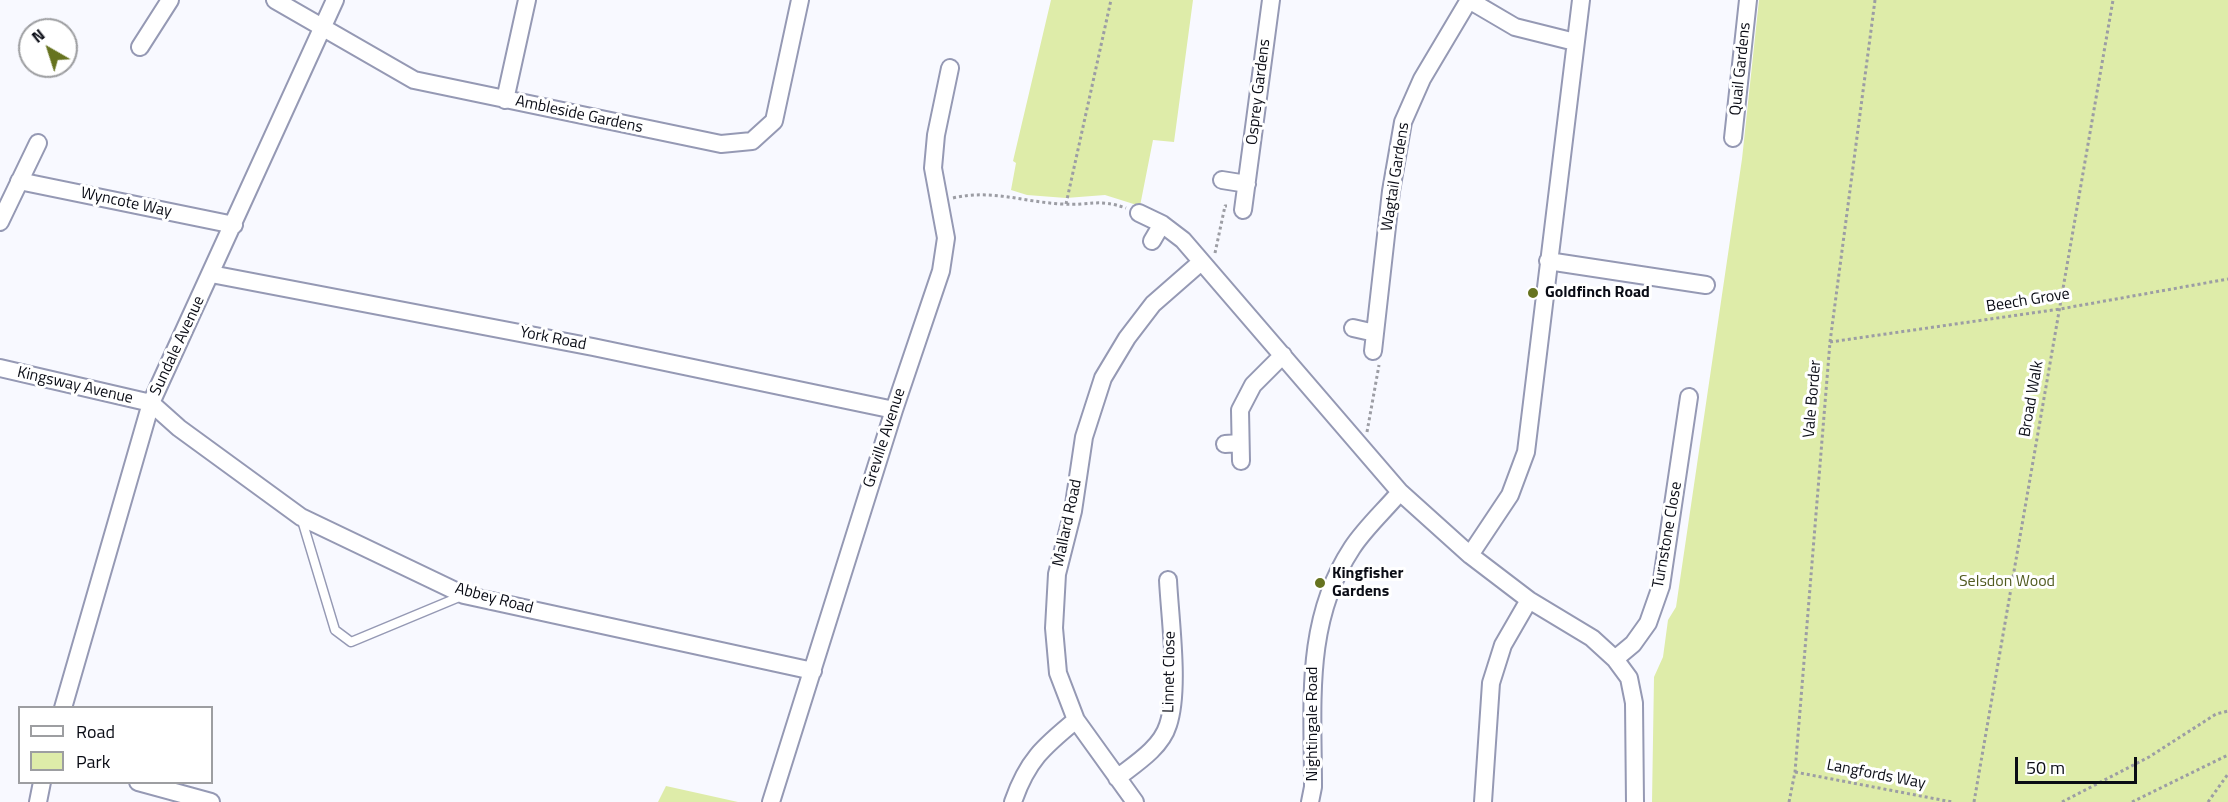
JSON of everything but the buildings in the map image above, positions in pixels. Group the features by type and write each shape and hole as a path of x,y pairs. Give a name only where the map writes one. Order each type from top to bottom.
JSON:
{"street":[{"path":"140,46 170,0"},
{"name":"Ambleside Gardens","path":"274,0 414,80 721,144 752,141 774,121 800,0"},
{"name":"Sundale Avenue","path":"64,706 151,403 212,274 335,0"},
{"path":"505,100 527,0"},
{"name":"Osprey Gardens","path":"1243,210 1271,0"},
{"path":"1469,0 1515,27 1575,42"},
{"name":"Wagtail Gardens","path":"1373,351 1391,191 1403,122 1422,78 1469,0"},
{"path":"1470,555 1510,495 1526,452 1581,0"},
{"name":"Quail Gardens","path":"1733,138 1748,0"},
{"name":"Greville Avenue","path":"771,802 894,410 941,272 946,238 941,201 933,168 936,135 950,68"},
{"path":"0,222 38,143"},
{"path":"1222,180 1247,184"},
{"name":"Wyncote Way","path":"19,181 234,225"},
{"path":"1139,213 1162,224 1183,240 1400,492 1470,555 1529,600 1592,638 1615,659 1629,678 1634,703 1635,802"},
{"path":"1152,241 1162,224"},
{"path":"1548,261 1706,285"},
{"name":"Mallard Road","path":"1135,802 1076,720 1058,673 1054,628 1057,574 1072,511 1084,437 1103,378 1127,338 1153,304 1201,262"},
{"name":"York Road","path":"212,274 594,347 894,410"},
{"path":"1353,328 1375,333"},
{"path":"1241,461 1233,443 1240,410 1253,385 1283,355"},
{"name":"Kingsway Avenue","path":"0,368 151,403"},
{"name":"Turnstone Close","path":"1615,659 1633,644 1648,623 1661,586 1689,397"},
{"name":"Abbey Road","path":"151,403 179,428 301,517 464,595 813,671"},
{"name":"Nightingale Road","path":"1310,802 1313,788 1312,661 1326,596 1352,547 1400,492"},
{"name":"Linnet Close","path":"1117,778 1156,745 1168,726 1173,694 1168,580"},
{"path":"1483,802 1491,683 1503,645 1529,600"},
{"path":"1013,802 1028,765 1076,720"},
{"path":"38,802 42,784"},
{"path":"142,784 211,802"}],"lane":[{"path":"301,517 335,630 351,642 464,595"}],"path":[{"path":"1066,204 1111,0"},
{"name":"Vale Border","path":"1789,802 1795,772 1830,342 1875,0"},
{"name":"Broad Walk","path":"1974,802 2113,0"},
{"path":"941,201 980,193 1003,195 1026,201 1066,204 1105,201 1139,213"},
{"path":"1212,274 1225,206 1243,210"},
{"name":"Beech Grove","path":"1830,342 2060,309 2228,279"},
{"path":"1359,446 1370,428 1380,354 1373,351"},
{"path":"2062,802 2149,757 2216,714 2228,711"},
{"path":"2132,802 2228,755"},
{"name":"Langfords Way","path":"1795,772 1952,802"},
{"path":"2208,802 2228,774"}],"green space":[{"path":"1051,0 1193,0 1174,142 1153,140 1140,206 1105,195 1066,198 1027,195 1011,190 1016,163 1013,161"},
{"name":"Selsdon Wood","path":"1759,0 2228,0 2228,802 1652,802 1654,677 1663,657 1668,620 1676,607 1742,159"},
{"path":"666,786 738,802 658,802"}],"place":[{"name":"Goldfinch Road","path":"1533,293"},
{"name":"Kingfisher Gardens","path":"1320,583"}]}
